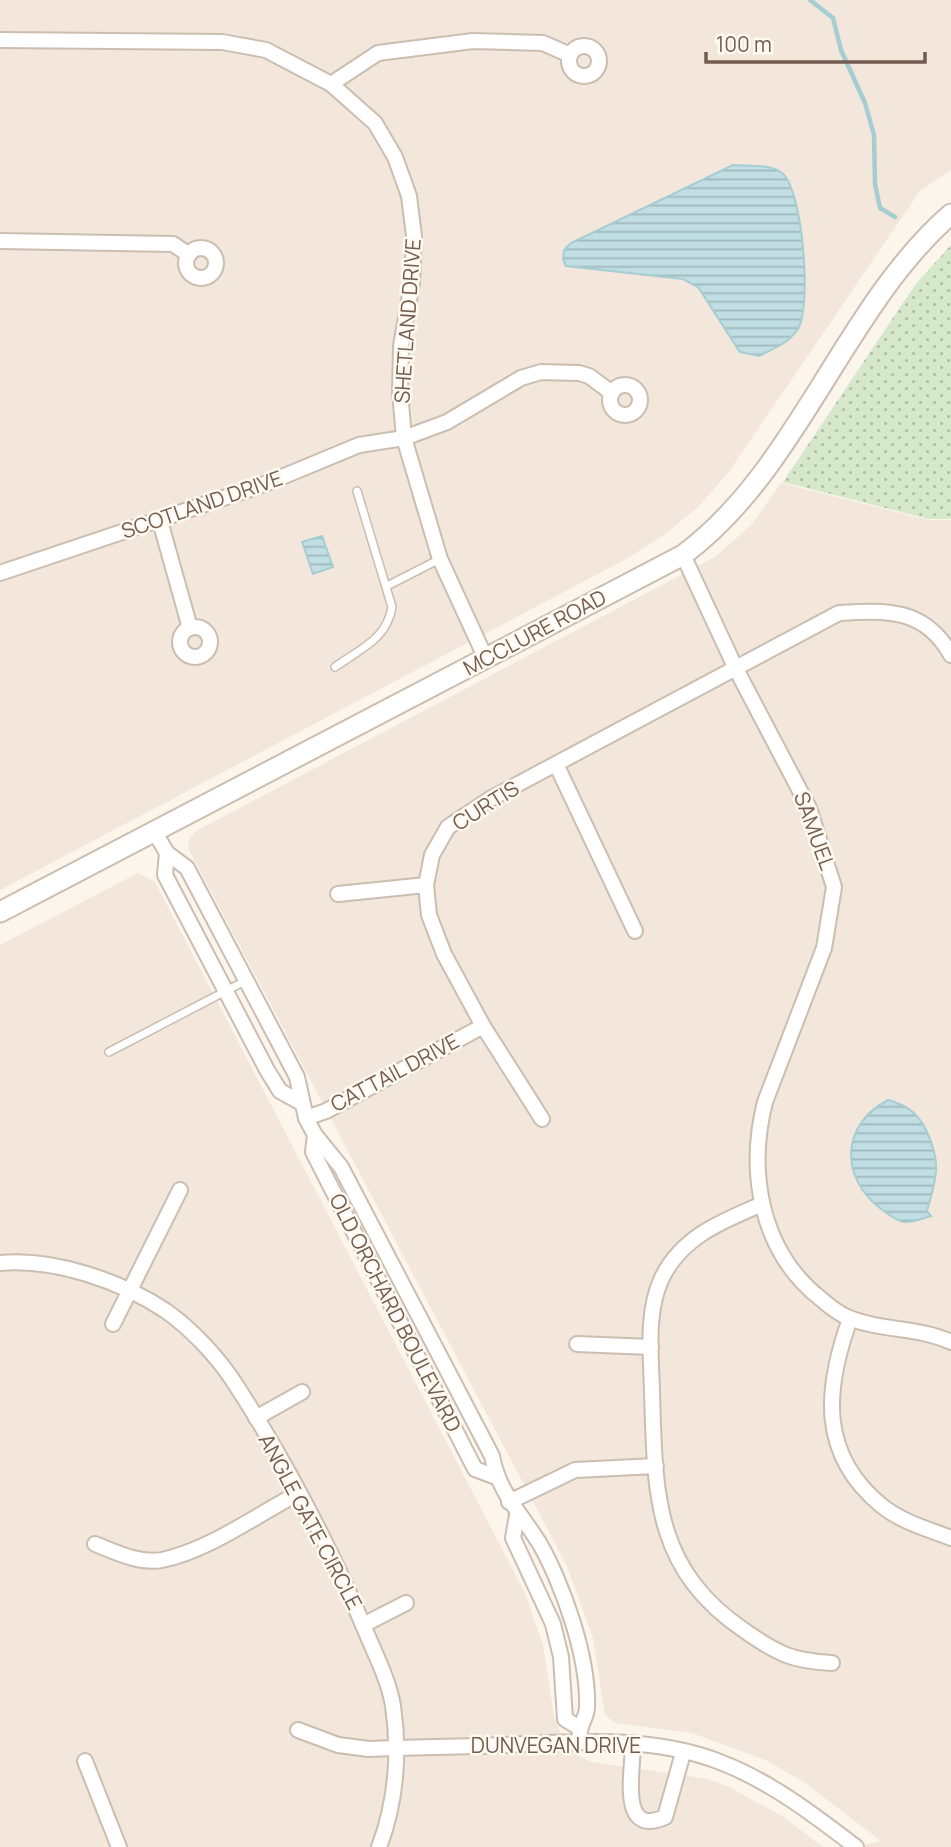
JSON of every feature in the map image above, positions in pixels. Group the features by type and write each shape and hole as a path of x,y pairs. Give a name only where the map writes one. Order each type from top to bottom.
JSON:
{"street":[{"name":"SHETLAND DRIVE","path":"0,40 222,42 266,50 331,84 375,123 394,158 409,196 414,236 412,283 401,346 400,392 404,438 440,559 486,659"},
{"path":"331,84 378,52 473,41 543,43 570,55"},
{"name":"MCCLURE ROAD","path":"0,912 683,555 711,534 746,495 888,286 932,231 951,215"},
{"path":"0,241 173,244 189,255"},
{"name":"SCOTLAND DRIVE","path":"0,573 265,484 359,445 404,438 447,422 521,377 541,372 579,373 589,376 611,393"},
{"path":"160,521 190,628"},
{"name":"SAMUEL","path":"683,555 736,669 809,808 834,887 824,948 758,1127 756,1156 760,1205"},
{"name":"CURTIS","path":"542,1119 483,1026 444,954 429,915 426,885 432,855 448,827 490,799 557,766 839,613 884,610 905,615 925,623 951,654"},
{"path":"557,766 635,931"},
{"name":"OLD ORCHARD BOULEVARD","path":"155,831 167,853 187,868 297,1077 300,1102 306,1118 315,1135 341,1167 492,1456 495,1477 517,1516 535,1536 573,1622 583,1664 588,1710 578,1727 580,1742"},
{"name":"OLD ORCHARD BOULEVARD","path":"167,853 165,875 226,991 280,1091 300,1102"},
{"path":"338,894 426,885"},
{"name":"CATTAIL DRIVE","path":"306,1118 326,1111 483,1026"},
{"name":"OLD ORCHARD BOULEVARD","path":"315,1135 313,1152 475,1469 495,1477"},
{"path":"113,1324 180,1190"},
{"path":"832,1663 799,1662 762,1643 701,1597 677,1560 660,1514 656,1466 651,1347 653,1305 661,1280 679,1253 709,1226 760,1205 794,1275 803,1285 850,1319 951,1342"},
{"name":"ANGLE GATE CIRCLE","path":"0,1264 67,1270 129,1291 166,1311 195,1336 230,1377 256,1418 352,1597 393,1704 397,1748 388,1823 379,1847"},
{"path":"850,1319 836,1359 830,1401 832,1425 849,1469 883,1507 905,1520 951,1538"},
{"path":"577,1344 651,1347"},
{"name":"ANGLE GATE CIRCLE","path":"256,1418 302,1392"},
{"path":"509,1502 575,1470 656,1466"},
{"path":"94,1544 130,1558 160,1560 201,1545 297,1494"},
{"name":"OLD ORCHARD BOULEVARD","path":"517,1516 513,1538 553,1624 561,1657 565,1718 578,1727"},
{"name":"ANGLE GATE CIRCLE","path":"363,1625 407,1603"},
{"name":"DUNVEGAN DRIVE","path":"298,1730 338,1745 369,1749 580,1742 633,1743 683,1753 720,1761 797,1802 856,1847"},
{"path":"633,1743 632,1804 636,1817 642,1822 650,1823 665,1817 683,1753"},
{"path":"85,1761 119,1847"}],"lane":[{"path":"335,667 382,634 390,624 392,607 387,586 357,491"},
{"path":"387,586 440,559"},
{"path":"109,1052 245,981"}],"shaded area":[{"path":"0,0 951,0 951,170 920,191 728,473 698,507 664,535 628,558 0,890"},
{"path":"781,483 929,520 951,520 951,1847 856,1847 881,1841 805,1783 768,1761 692,1733 615,1723 605,1715 593,1638 567,1566 188,848 189,839 196,831 715,557 752,524"},
{"path":"138,873 155,882 525,1593 543,1645 554,1717 565,1743 577,1755 592,1762 708,1779 729,1787 782,1816 823,1847 0,1847 0,945"}],"green space":[{"path":"951,245 951,519 929,519 783,482 915,285"}],"water":[{"path":"733,165 776,169 789,182 795,200 803,247 804,297 798,329 780,345 759,356 740,352 698,287 683,279 566,266 563,259 564,250 571,243"},
{"path":"322,536 333,567 313,574 302,542"},
{"path":"888,1100 916,1115 927,1132 935,1154 935,1180 927,1211 931,1216 914,1221 899,1221 881,1209 858,1182 853,1167 851,1152 861,1123"}],"waterway":[{"path":"810,0 833,18 841,50 865,103 874,135 875,184 880,208 895,217"}]}
